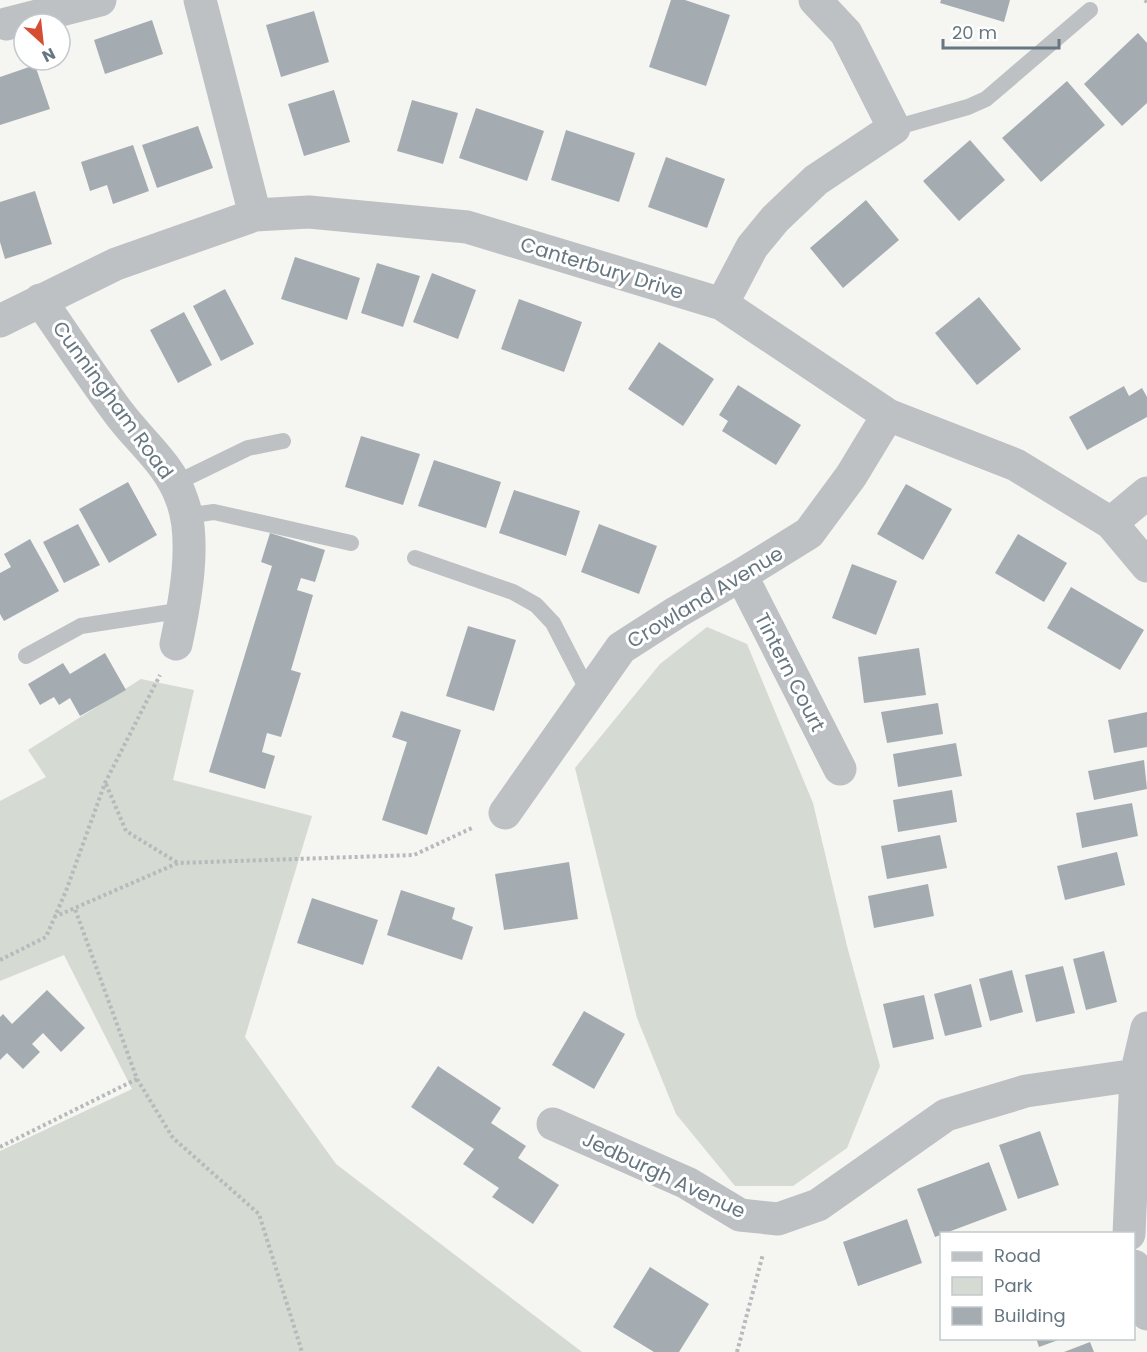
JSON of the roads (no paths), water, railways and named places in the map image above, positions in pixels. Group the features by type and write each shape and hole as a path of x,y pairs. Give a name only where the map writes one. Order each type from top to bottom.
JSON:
{"street":[{"path":"6,24 100,0"},
{"path":"200,0 255,215"},
{"path":"722,304 752,247 775,219 816,180 894,128 846,33 815,0"},
{"name":"Canterbury Drive","path":"0,321 116,264 255,215 309,212 467,227 722,304 888,415 1016,465 1112,523 1147,567"},
{"name":"Cunningham Road","path":"40,300 120,414 165,466 183,500 190,541 184,610 176,644"},
{"name":"Crowland Avenue","path":"504,813 621,648 809,533 851,476 888,415"},
{"path":"1112,523 1147,493"},
{"name":"Tintern Court","path":"741,575 840,770"},
{"path":"1129,1232 1136,1075 1147,1028"},
{"name":"Jedburgh Avenue","path":"554,1124 687,1183 740,1215 778,1218 818,1205 946,1115 1026,1091 1136,1075"},
{"path":"1139,1274 1147,1314"}],"lane":[{"path":"894,128 968,107 986,99 1089,10"},
{"path":"174,484 248,448 283,441"},
{"path":"185,516 214,512 351,543"},
{"path":"415,558 513,592 536,605 553,624 589,693"},
{"path":"26,656 81,626 184,610"}]}
